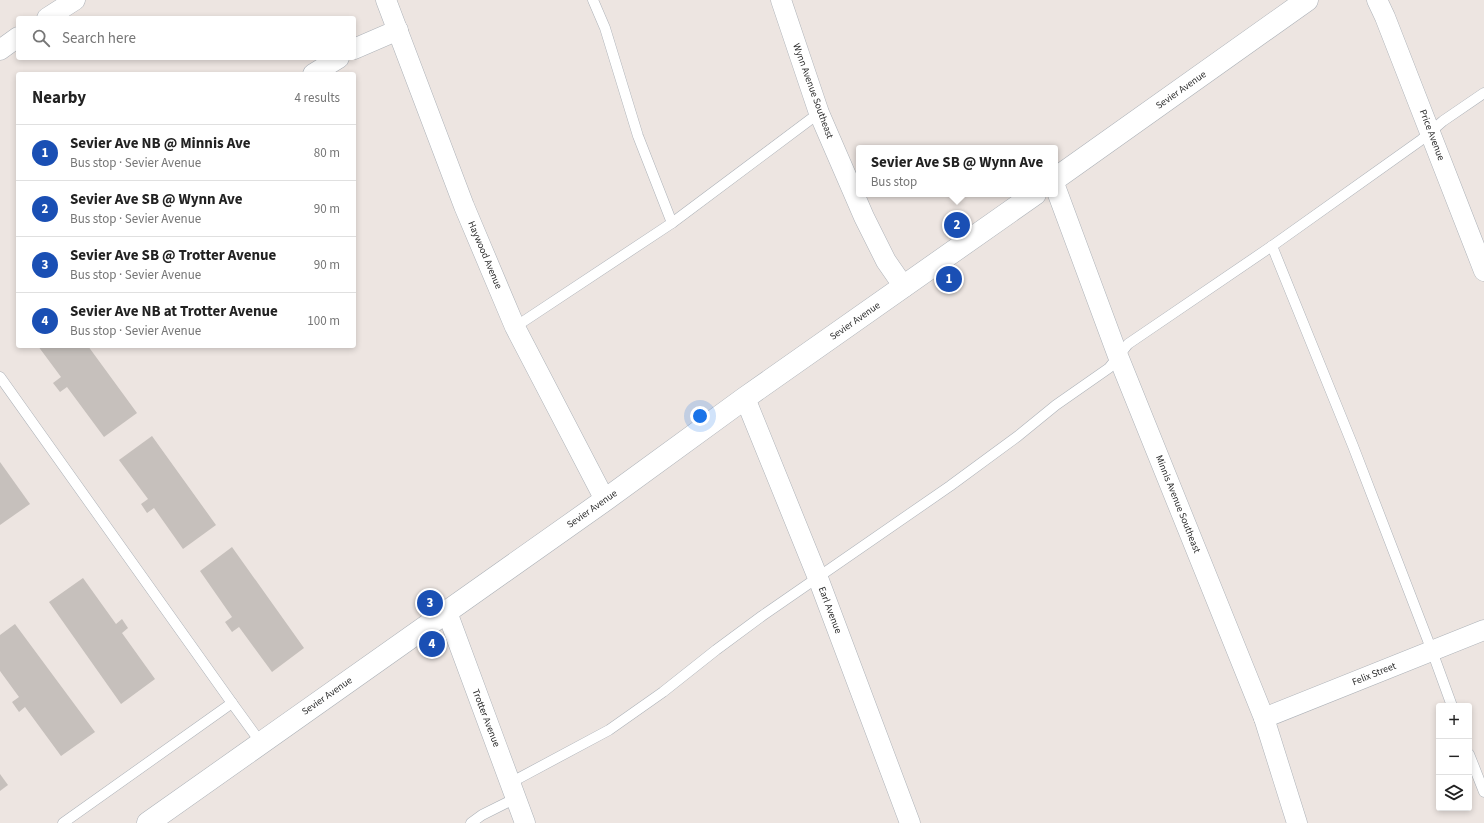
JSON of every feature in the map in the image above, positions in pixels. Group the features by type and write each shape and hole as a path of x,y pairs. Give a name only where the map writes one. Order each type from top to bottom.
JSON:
{"street":[{"path":"50,16 75,0"},
{"name":"Haywood Avenue","path":"386,0 464,206 515,327 605,500"},
{"name":"Wynn Avenue Southeast","path":"781,0 819,113 867,224 886,261 904,286"},
{"name":"Sevier Avenue","path":"1058,178 1307,0"},
{"name":"Price Avenue","path":"1376,0 1385,17 1431,132 1484,271"},
{"path":"356,48 398,30"},
{"path":"0,50 16,38"},
{"path":"316,72 336,60"},
{"name":"Minnis Avenue Southeast","path":"1058,194 1118,356 1264,718 1296,823"},
{"name":"Sevier Avenue","path":"148,823 1030,197"},
{"name":"Earl Avenue","path":"745,398 818,578 910,823"},
{"name":"Trotter Avenue","path":"447,612 526,823"},
{"name":"Felix Street","path":"1264,718 1484,630"}],"lane":[{"path":"593,0 605,28 638,136 672,223"},
{"path":"472,823 513,790 609,730 663,692 762,616 950,486 1012,441 1056,405 1109,368 1128,344 1272,246 1431,132 1443,121 1484,93"},
{"path":"515,327 672,223 819,113"},
{"path":"1272,246 1353,446 1451,703"},
{"path":"0,377 261,743"},
{"path":"63,823 232,703"},
{"path":"1472,762 1484,792"}],"building":[{"path":"39,348 89,348 137,413 104,437 67,387 60,392 53,383 61,377"},
{"path":"152,436 216,525 183,549 154,508 147,513 141,504 148,499 119,460"},
{"path":"0,462 30,504 0,525"},
{"path":"232,547 304,648 272,672 239,627 232,632 225,622 232,617 200,571"},
{"path":"83,578 116,624 122,619 128,628 122,633 155,679 121,704 49,602"},
{"path":"15,624 95,732 61,756 25,707 19,712 12,702 19,697 0,671 0,635"},
{"path":"0,774 8,785 0,791"}],"place":[{"name":"Sevier Ave SB @ Wynn Ave","path":"957,225"},
{"name":"Sevier Ave NB @ Minnis Ave","path":"949,279"},
{"name":"Sevier Ave SB @ Trotter Avenue","path":"430,603"},
{"name":"Sevier Ave NB at Trotter Avenue","path":"432,644"}]}
